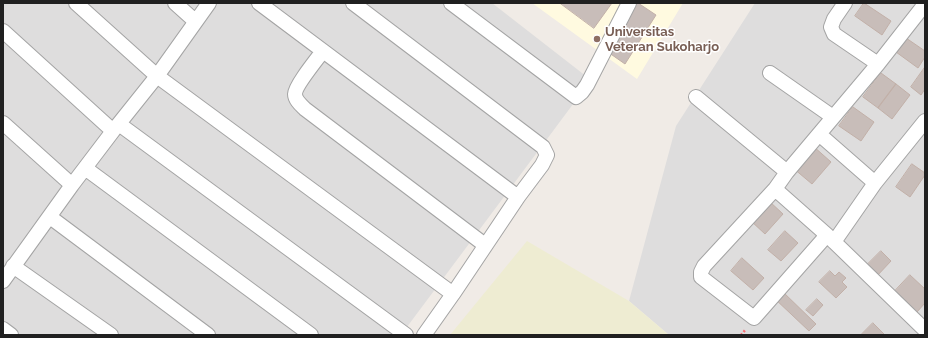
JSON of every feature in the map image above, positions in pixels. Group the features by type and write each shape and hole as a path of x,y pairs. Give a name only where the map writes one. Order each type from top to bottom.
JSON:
{"street":[{"path":"76,3 157,76 453,294"},
{"path":"175,3 195,22"},
{"path":"111,335 7,271 50,217 116,127 157,76 209,3"},
{"path":"260,3 518,197"},
{"path":"353,3 543,147 547,156 424,335"},
{"path":"451,3 576,97 587,85 629,3"},
{"path":"845,3 834,19 831,27 834,34 878,64"},
{"path":"925,4 878,64 787,172 775,189 704,266 701,272 701,277 754,318 830,239 925,121"},
{"path":"3,31 116,127 406,335"},
{"path":"323,51 298,86 295,93 297,100 305,109 486,245"},
{"path":"770,73 833,117"},
{"path":"696,97 787,172"},
{"path":"3,124 72,185"},
{"path":"819,134 875,182"},
{"path":"85,168 311,335"},
{"path":"775,189 830,239 925,330"},
{"path":"50,217 208,335"},
{"path":"3,329 11,335"}],"shaded area":[{"path":"3,3 492,3 591,80 401,335 3,335"},
{"name":"Universitas Veteran Sukoharjo","path":"532,3 560,3 594,28 612,3 635,3 625,63 656,15 638,3 683,3 637,79"},
{"path":"755,3 925,3 925,335 669,335 629,301 676,126"},
{"path":"527,241 629,301 669,335 450,335"}],"building":[{"path":"560,3 612,3 594,28"},
{"path":"635,3 638,3 656,15 625,64 605,50"},
{"path":"864,3 891,21 882,35 855,16"},
{"path":"906,38 925,51 925,57 918,68 896,52"},
{"path":"925,67 925,89 921,95 911,87"},
{"path":"881,73 896,84 878,108 863,97"},
{"path":"896,84 910,95 892,119 878,108"},
{"path":"853,107 874,122 861,141 839,126"},
{"path":"813,146 831,162 812,184 793,168"},
{"path":"912,164 925,173 925,175 910,197 896,187"},
{"path":"769,201 783,214 765,234 751,221"},
{"path":"785,231 798,243 781,261 768,250"},
{"path":"881,251 891,261 876,277 865,267"},
{"path":"742,258 764,278 753,290 731,271"},
{"path":"830,271 835,276 839,272 846,278 842,282 847,287 836,298 819,282"},
{"path":"910,275 925,289 925,303 917,312 895,291"},
{"path":"782,291 816,324 809,331 774,298"},
{"path":"817,299 823,305 813,316 806,310"},
{"path":"873,323 885,335 861,335"}],"place":[{"name":"Universitas Veteran Sukoharjo","path":"597,39"}]}
